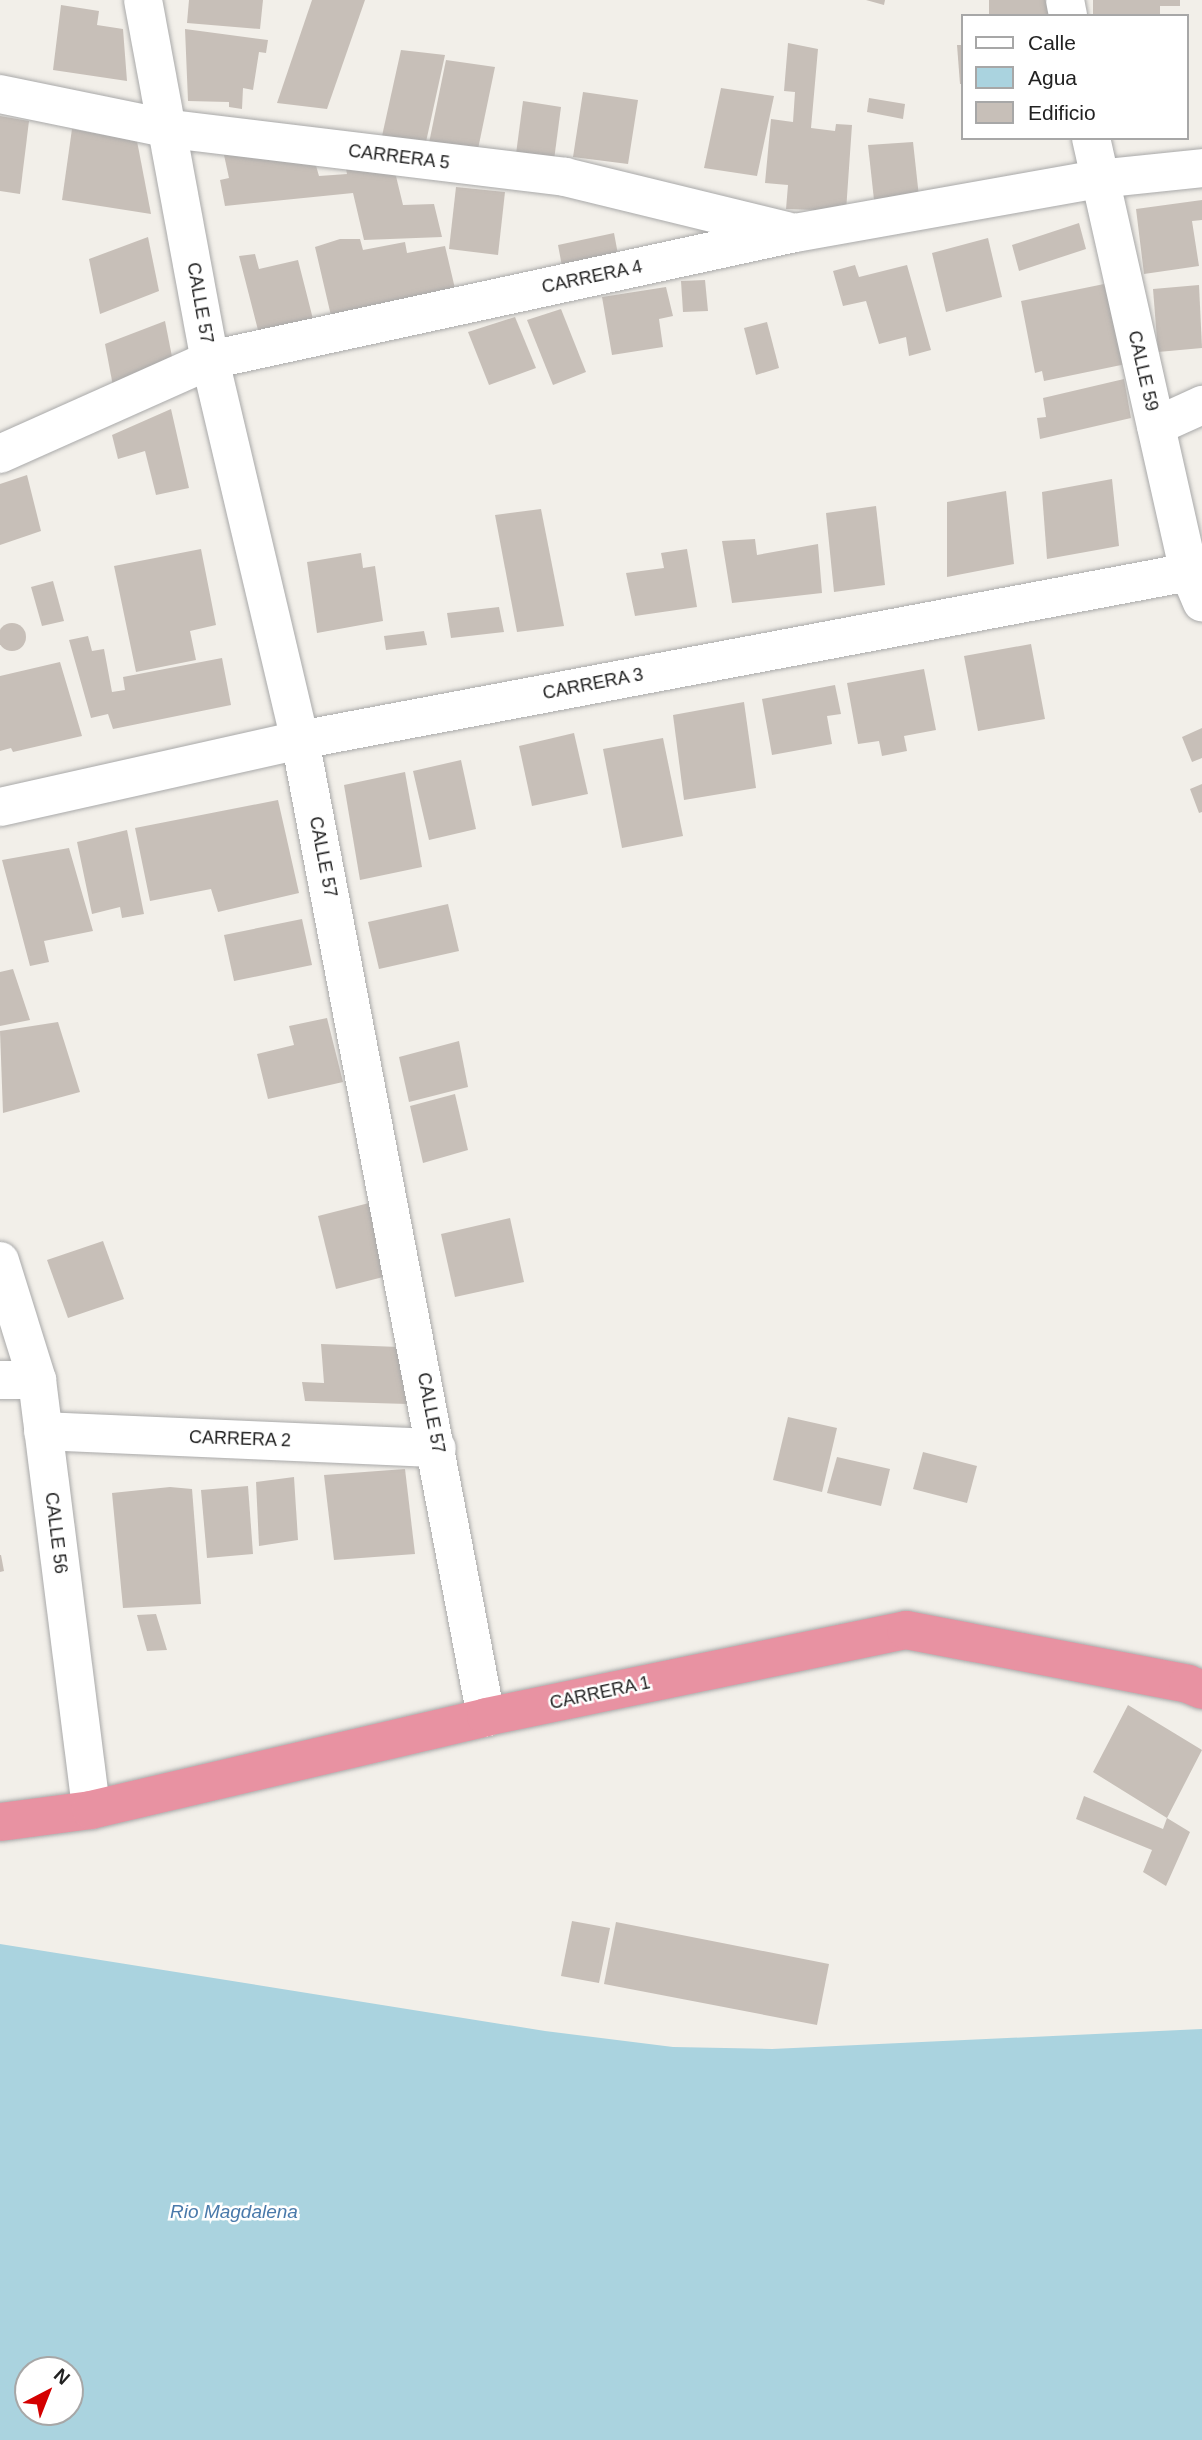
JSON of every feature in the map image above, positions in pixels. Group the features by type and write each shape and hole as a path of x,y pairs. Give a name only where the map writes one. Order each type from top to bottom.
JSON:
{"highway":[{"name":"CARRERA 1","path":"0,1822 91,1810 486,1717 906,1630 1188,1684 1202,1690"}],"street":[{"name":"CALLE 57","path":"143,0 170,129 210,360 300,740 437,1448 486,1717"},
{"name":"CARRERA 5","path":"0,94 170,129 565,177 795,233"},
{"name":"CALLE 59","path":"1091,140 1098,179 1196,587"},
{"name":"CARRERA 4","path":"0,454 210,360 795,233 1098,179 1202,168"},
{"path":"1156,426 1202,405"},
{"name":"CARRERA 3","path":"0,807 300,740 1196,587"},
{"name":"CALLE 56","path":"0,1261 18,1380 43,1431 91,1810"},
{"name":"CARRERA 2","path":"43,1431 437,1448"}],"water":[{"name":"Rio Magdalena","path":"0,1944 545,2031 673,2047 772,2049 1202,2029 1202,2440 0,2440"}],"building":[{"path":"189,0 263,0 260,29 187,23"},
{"path":"312,0 365,0 327,109 277,103"},
{"path":"866,0 885,0 884,5"},
{"path":"989,0 1052,0 1052,14 989,14"},
{"path":"1093,0 1180,0 1180,6 1160,6 1160,14 1093,14"},
{"path":"61,5 99,11 97,25 123,29 127,81 53,70"},
{"path":"185,29 268,40 266,53 259,52 253,90 243,88 242,109 229,107 229,102 188,101"},
{"path":"788,43 818,49 811,128 835,131 836,124 852,125 846,211 786,209 788,185 765,183 771,119 793,122 795,92 784,91"},
{"path":"957,45 960,45 960,84"},
{"path":"401,50 445,55 426,142 382,136"},
{"path":"446,60 495,67 478,149 429,143"},
{"path":"721,88 774,96 757,176 704,168"},
{"path":"583,92 638,100 628,164 573,157"},
{"path":"869,98 905,104 903,119 867,112"},
{"path":"523,101 561,107 554,160 516,154"},
{"path":"0,116 29,121 20,194 0,191"},
{"path":"72,129 137,141 151,214 62,200"},
{"path":"913,142 920,206 875,209 868,145"},
{"path":"312,152 319,176 347,174 346,169 394,168 403,205 434,204 442,237 364,240 353,193 225,206 220,180 229,178 224,155"},
{"path":"456,187 505,192 498,255 449,249"},
{"path":"1202,200 1202,220 1192,221 1199,266 1144,274 1136,209"},
{"path":"1079,223 1086,249 1019,271 1012,245"},
{"path":"614,233 620,265 564,277 558,245"},
{"path":"148,237 159,291 100,314 89,259"},
{"path":"988,238 1002,297 946,312 932,253"},
{"path":"340,239 360,239 363,250 405,242 407,253 445,246 457,297 332,320 315,247"},
{"path":"255,254 259,269 298,260 314,323 259,334 239,256"},
{"path":"855,265 859,277 907,265 931,350 909,356 906,337 879,344 866,301 843,306 833,271"},
{"path":"705,280 708,311 683,312 681,281"},
{"path":"1109,283 1126,364 1044,381 1042,371 1035,373 1021,301"},
{"path":"1199,285 1202,348 1158,352 1153,289"},
{"path":"666,287 673,316 659,319 663,347 612,355 602,297"},
{"path":"561,309 586,372 553,385 527,320"},
{"path":"515,317 536,368 489,385 468,332"},
{"path":"165,321 174,367 113,386 105,344"},
{"path":"767,322 779,368 756,375 744,328"},
{"path":"1124,379 1131,418 1040,439 1037,418 1046,417 1043,398"},
{"path":"171,409 189,488 156,495 145,451 118,459 112,435"},
{"path":"27,475 41,531 0,545 0,484"},
{"path":"1112,479 1119,546 1047,559 1042,492"},
{"path":"1006,491 1014,564 947,577 947,502"},
{"path":"876,506 885,585 834,592 826,513"},
{"path":"541,509 564,626 517,632 495,515"},
{"path":"755,539 757,555 818,544 822,593 732,603 722,541"},
{"path":"201,549 216,625 190,631 196,660 136,672 114,566"},
{"path":"687,549 697,607 635,616 626,573 664,568 661,553"},
{"path":"361,553 363,568 375,566 383,621 317,633 307,562"},
{"path":"53,581 64,621 42,626 31,587"},
{"path":"499,607 504,632 451,638 447,613"},
{"path":"7,624 17,624 25,632 25,642 17,650 7,650 -1,642 -1,632"},
{"path":"424,631 427,645 386,650 384,636"},
{"path":"88,636 92,651 104,649 112,692 125,690 123,677 222,658 231,705 113,729 108,714 91,718 69,640"},
{"path":"1031,644 1045,719 978,731 964,656"},
{"path":"60,662 82,736 13,752 11,748 0,751 0,676"},
{"path":"924,669 936,730 904,736 907,751 882,756 879,741 858,744 847,683"},
{"path":"835,685 841,714 827,716 832,744 772,755 762,699"},
{"path":"744,702 756,788 684,800 673,715"},
{"path":"1202,728 1202,758 1192,762 1182,737"},
{"path":"574,733 588,794 532,806 519,746"},
{"path":"663,738 683,836 622,848 603,749"},
{"path":"461,760 476,829 429,840 413,771"},
{"path":"405,772 422,867 360,880 344,785"},
{"path":"1202,784 1202,812 1199,813 1190,789"},
{"path":"278,800 299,893 218,912 211,889 150,901 135,828"},
{"path":"127,830 144,914 122,918 120,907 92,914 77,842"},
{"path":"69,848 93,931 44,941 49,962 30,966 2,860"},
{"path":"448,904 459,951 379,969 368,922"},
{"path":"302,919 312,965 234,981 224,935"},
{"path":"13,969 30,1020 0,1026 0,972"},
{"path":"327,1018 343,1082 268,1099 257,1054 294,1045 289,1026"},
{"path":"58,1022 80,1092 3,1113 0,1031"},
{"path":"459,1041 468,1087 409,1102 399,1057"},
{"path":"455,1094 468,1150 423,1163 410,1106"},
{"path":"373,1202 391,1275 336,1289 318,1216"},
{"path":"510,1218 524,1282 455,1297 441,1234"},
{"path":"103,1241 124,1299 68,1318 47,1260"},
{"path":"321,1344 399,1347 408,1404 305,1401 302,1382 324,1383"},
{"path":"788,1417 837,1428 822,1492 773,1480"},
{"path":"923,1452 977,1466 967,1503 913,1489"},
{"path":"837,1457 890,1469 881,1506 827,1493"},
{"path":"405,1469 415,1554 334,1560 324,1475"},
{"path":"294,1477 298,1540 259,1546 256,1482"},
{"path":"248,1486 253,1554 207,1558 201,1490"},
{"path":"170,1487 192,1489 201,1604 123,1608 112,1493"},
{"path":"0,1555 4,1571 0,1572"},
{"path":"156,1614 167,1650 147,1651 137,1615"},
{"path":"1128,1705 1202,1750 1167,1818 1093,1772"},
{"path":"1084,1796 1163,1829 1167,1818 1190,1832 1166,1886 1143,1872 1152,1850 1076,1819"},
{"path":"572,1921 610,1928 599,1983 561,1976"},
{"path":"616,1922 829,1964 817,2025 604,1984"}]}
